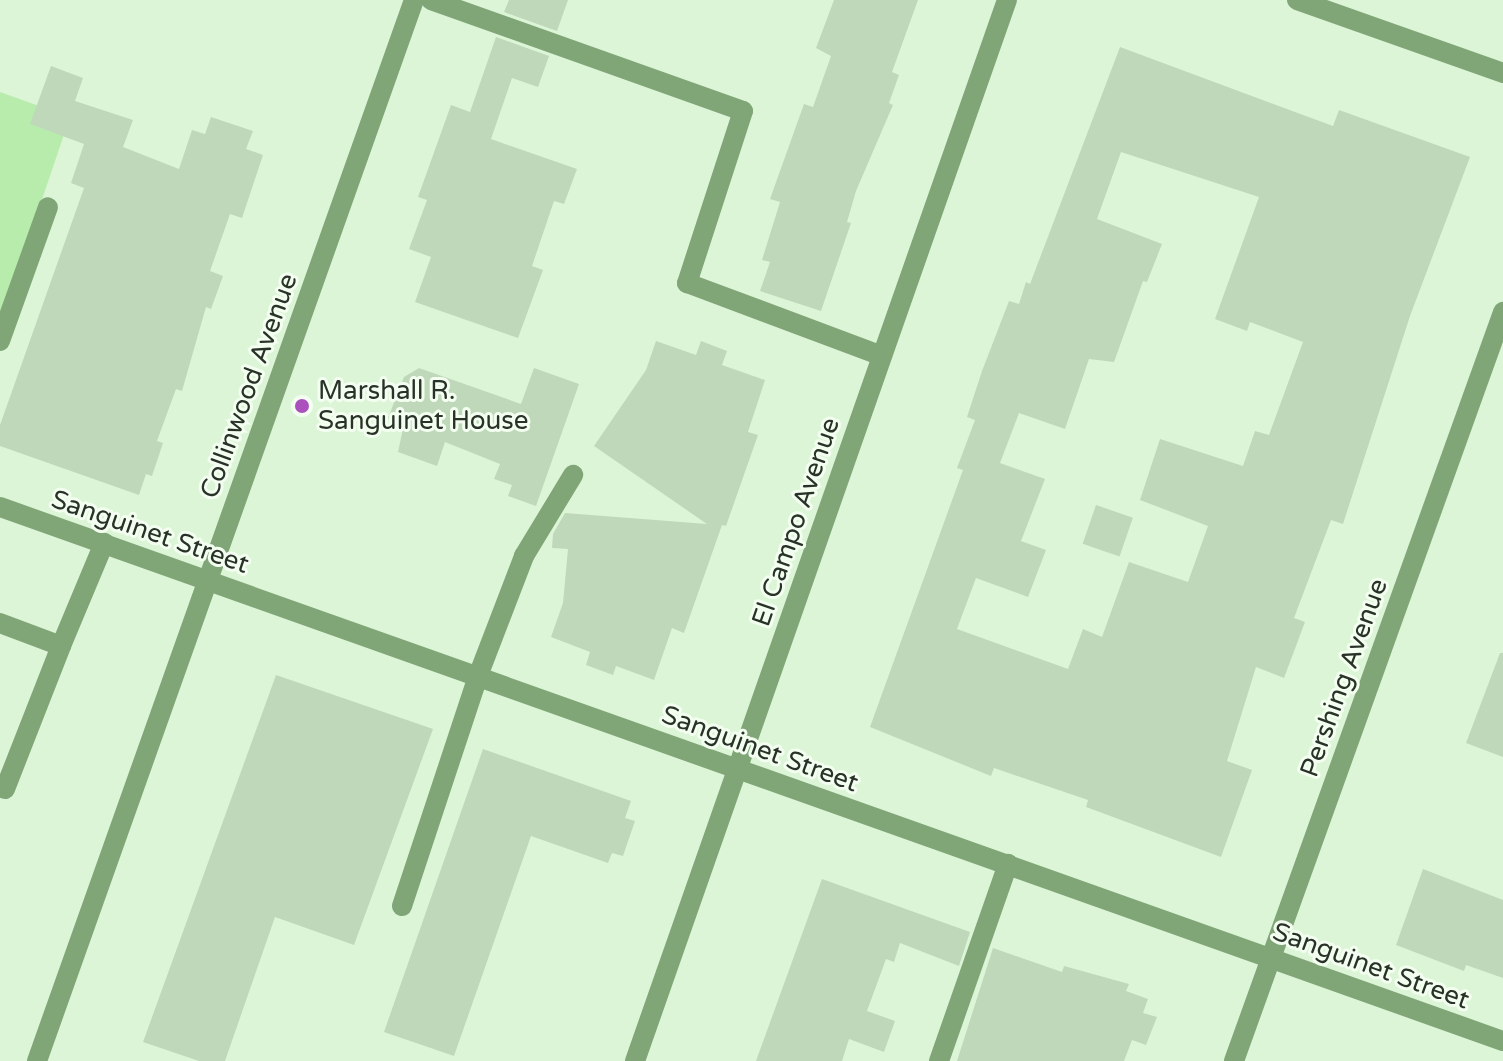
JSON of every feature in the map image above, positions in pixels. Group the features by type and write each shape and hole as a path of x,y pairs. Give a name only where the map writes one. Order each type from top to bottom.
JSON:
{"street":[{"name":"Collinwood Avenue","path":"37,1061 414,0"},
{"path":"431,0 743,111 687,283 882,356"},
{"name":"El Campo Avenue","path":"635,1061 1007,0"},
{"path":"1311,2 1503,73"},
{"path":"0,341 48,207"},
{"name":"Pershing Avenue","path":"1234,1061 1503,312"},
{"path":"402,906 478,676 524,556 573,475"},
{"name":"Sanguinet Street","path":"0,507 1503,1041"},
{"path":"5,789 104,543"},
{"path":"0,623 61,646"},
{"path":"939,1061 1008,864"}],"green space":[{"path":"0,92 70,117 0,323"}],"building":[{"path":"509,0 568,0 557,31 504,12"},
{"path":"834,0 918,0 892,72 899,75 889,103 893,105 856,191 847,222 851,223 821,311 760,291 770,262 762,260 780,202 770,199 804,104 813,107 831,56 816,48"},
{"path":"496,37 549,56 538,87 512,78 491,139 577,169 564,204 554,201 532,266 543,270 518,338 415,302 431,257 409,249 427,200 418,197 451,105 470,112"},
{"path":"1120,47 1333,126 1339,110 1470,157 1410,316 1343,524 1331,520 1294,618 1305,622 1284,678 1256,667 1227,761 1252,770 1221,857 1086,807 1088,800 994,768 991,776 870,727 963,470 957,468 975,420 967,417 982,371 1009,301 1019,304 1026,282 1030,284","holes":["1121,152 1259,197 1215,319 1247,331 1250,322 1303,342 1269,435 1255,431 1243,466 1160,439 1140,500 1208,526 1188,582 1129,562 1102,637 1083,629 1068,669 957,629 976,578 1028,597 1046,550 1021,541 1045,479 1000,463 1019,413 1065,429 1089,359 1114,362 1143,281 1147,282 1162,244 1097,219"]},
{"path":"51,66 83,78 75,101 133,120 123,147 179,169 192,130 205,134 211,117 253,131 246,149 263,155 242,218 230,214 210,271 223,276 211,309 206,307 182,391 176,389 157,441 163,443 152,476 146,474 139,495 0,446 0,425 84,188 71,183 84,144 30,124"},
{"path":"656,341 696,355 701,341 727,351 722,365 765,380 748,432 758,435 726,526 722,525 684,633 672,628 654,680 616,666 613,675 586,665 590,652 551,637 563,603 568,549 552,548 553,534 565,513 707,524 594,446 646,370"},
{"path":"419,368 521,404 534,368 579,384 536,506 508,496 512,485 494,479 500,464 445,442 437,466 398,452 404,424 388,418 404,377"},
{"path":"1096,505 1133,518 1120,556 1083,544"},
{"path":"1500,653 1503,653 1503,757 1466,743"},
{"path":"276,675 433,729 354,945 275,917 225,1061 199,1061 143,1042"},
{"path":"483,749 631,801 625,818 635,821 623,856 612,853 608,863 531,836 454,1056 384,1032"},
{"path":"1423,869 1503,900 1503,978 1466,965 1464,971 1396,945"},
{"path":"822,879 970,932 959,966 900,943 894,962 886,959 867,1011 895,1021 884,1052 849,1039 842,1061 756,1061"},
{"path":"993,948 1062,972 1064,966 1129,984 1126,991 1148,999 1143,1013 1157,1017 1146,1045 1132,1040 1124,1061 957,1061"}],"place":[{"name":"Marshall R. Sanguinet House","path":"302,406"}]}
